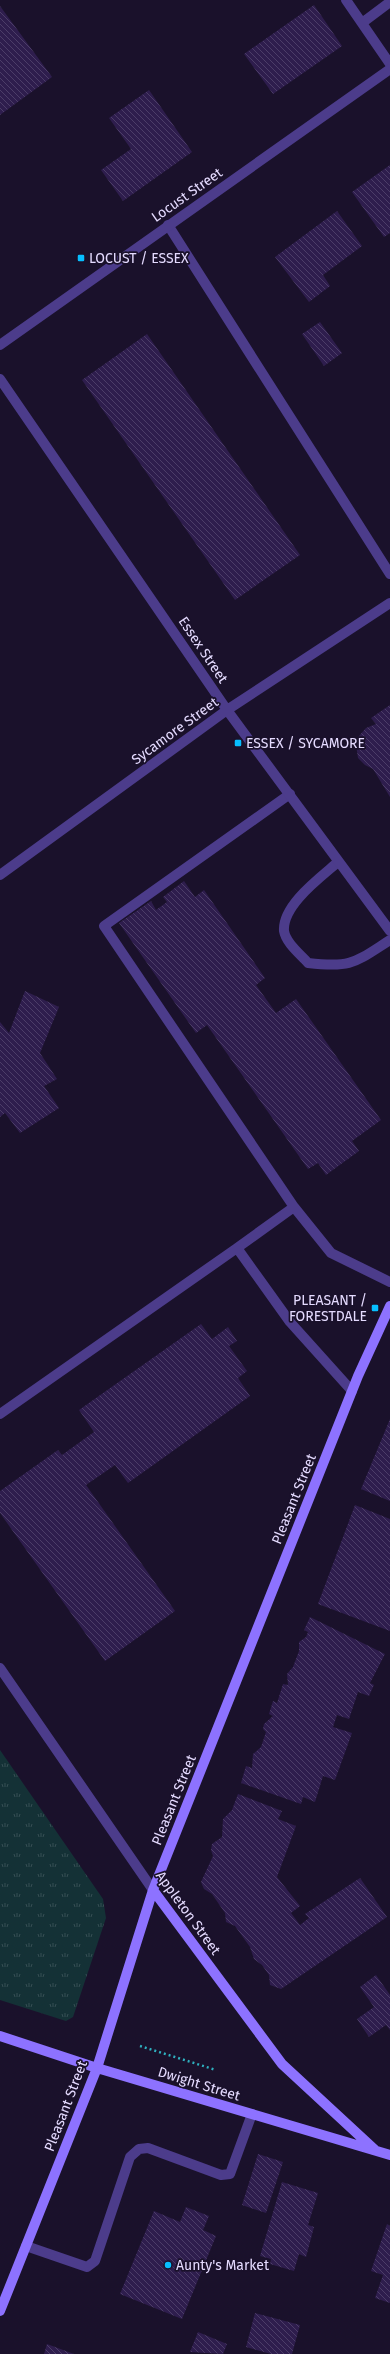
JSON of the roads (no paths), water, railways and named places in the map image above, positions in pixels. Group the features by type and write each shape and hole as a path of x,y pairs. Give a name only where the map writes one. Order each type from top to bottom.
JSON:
{"main road":[{"name":"Pleasant Street","path":"0,2311 97,2068 153,1890 352,1391 390,1306"},
{"name":"Appleton Street","path":"153,1890 282,2064 378,2152"},
{"name":"Dwight Street","path":"0,2036 97,2068 390,2155"}],"street":[{"path":"346,0 390,64"},
{"path":"362,22 390,2"},
{"name":"Locust Street","path":"0,344 390,69"},
{"path":"168,225 390,574"},
{"name":"Essex Street","path":"0,379 227,710 390,931"},
{"name":"Sycamore Street","path":"0,875 227,710 390,602"},
{"path":"290,794 104,926 294,1207 331,1253 390,1282"},
{"path":"338,862 300,895 289,914 284,931 290,944 308,963 336,966 356,963 390,940"},
{"path":"0,1414 294,1207"},
{"path":"237,1248 290,1322 352,1391"},
{"name":"Appleton Street","path":"0,1668 153,1890"},
{"path":"26,2246 88,2267 95,2261 130,2157 138,2149 148,2148 221,2175 230,2174 252,2114"}],"place":[{"name":"LOCUST / ESSEX","path":"81,258"},
{"name":"ESSEX / SYCAMORE","path":"238,743"},
{"name":"PLEASANT / FORESTDALE","path":"375,1308"},
{"name":"Aunty's Market","path":"168,2265"}]}
